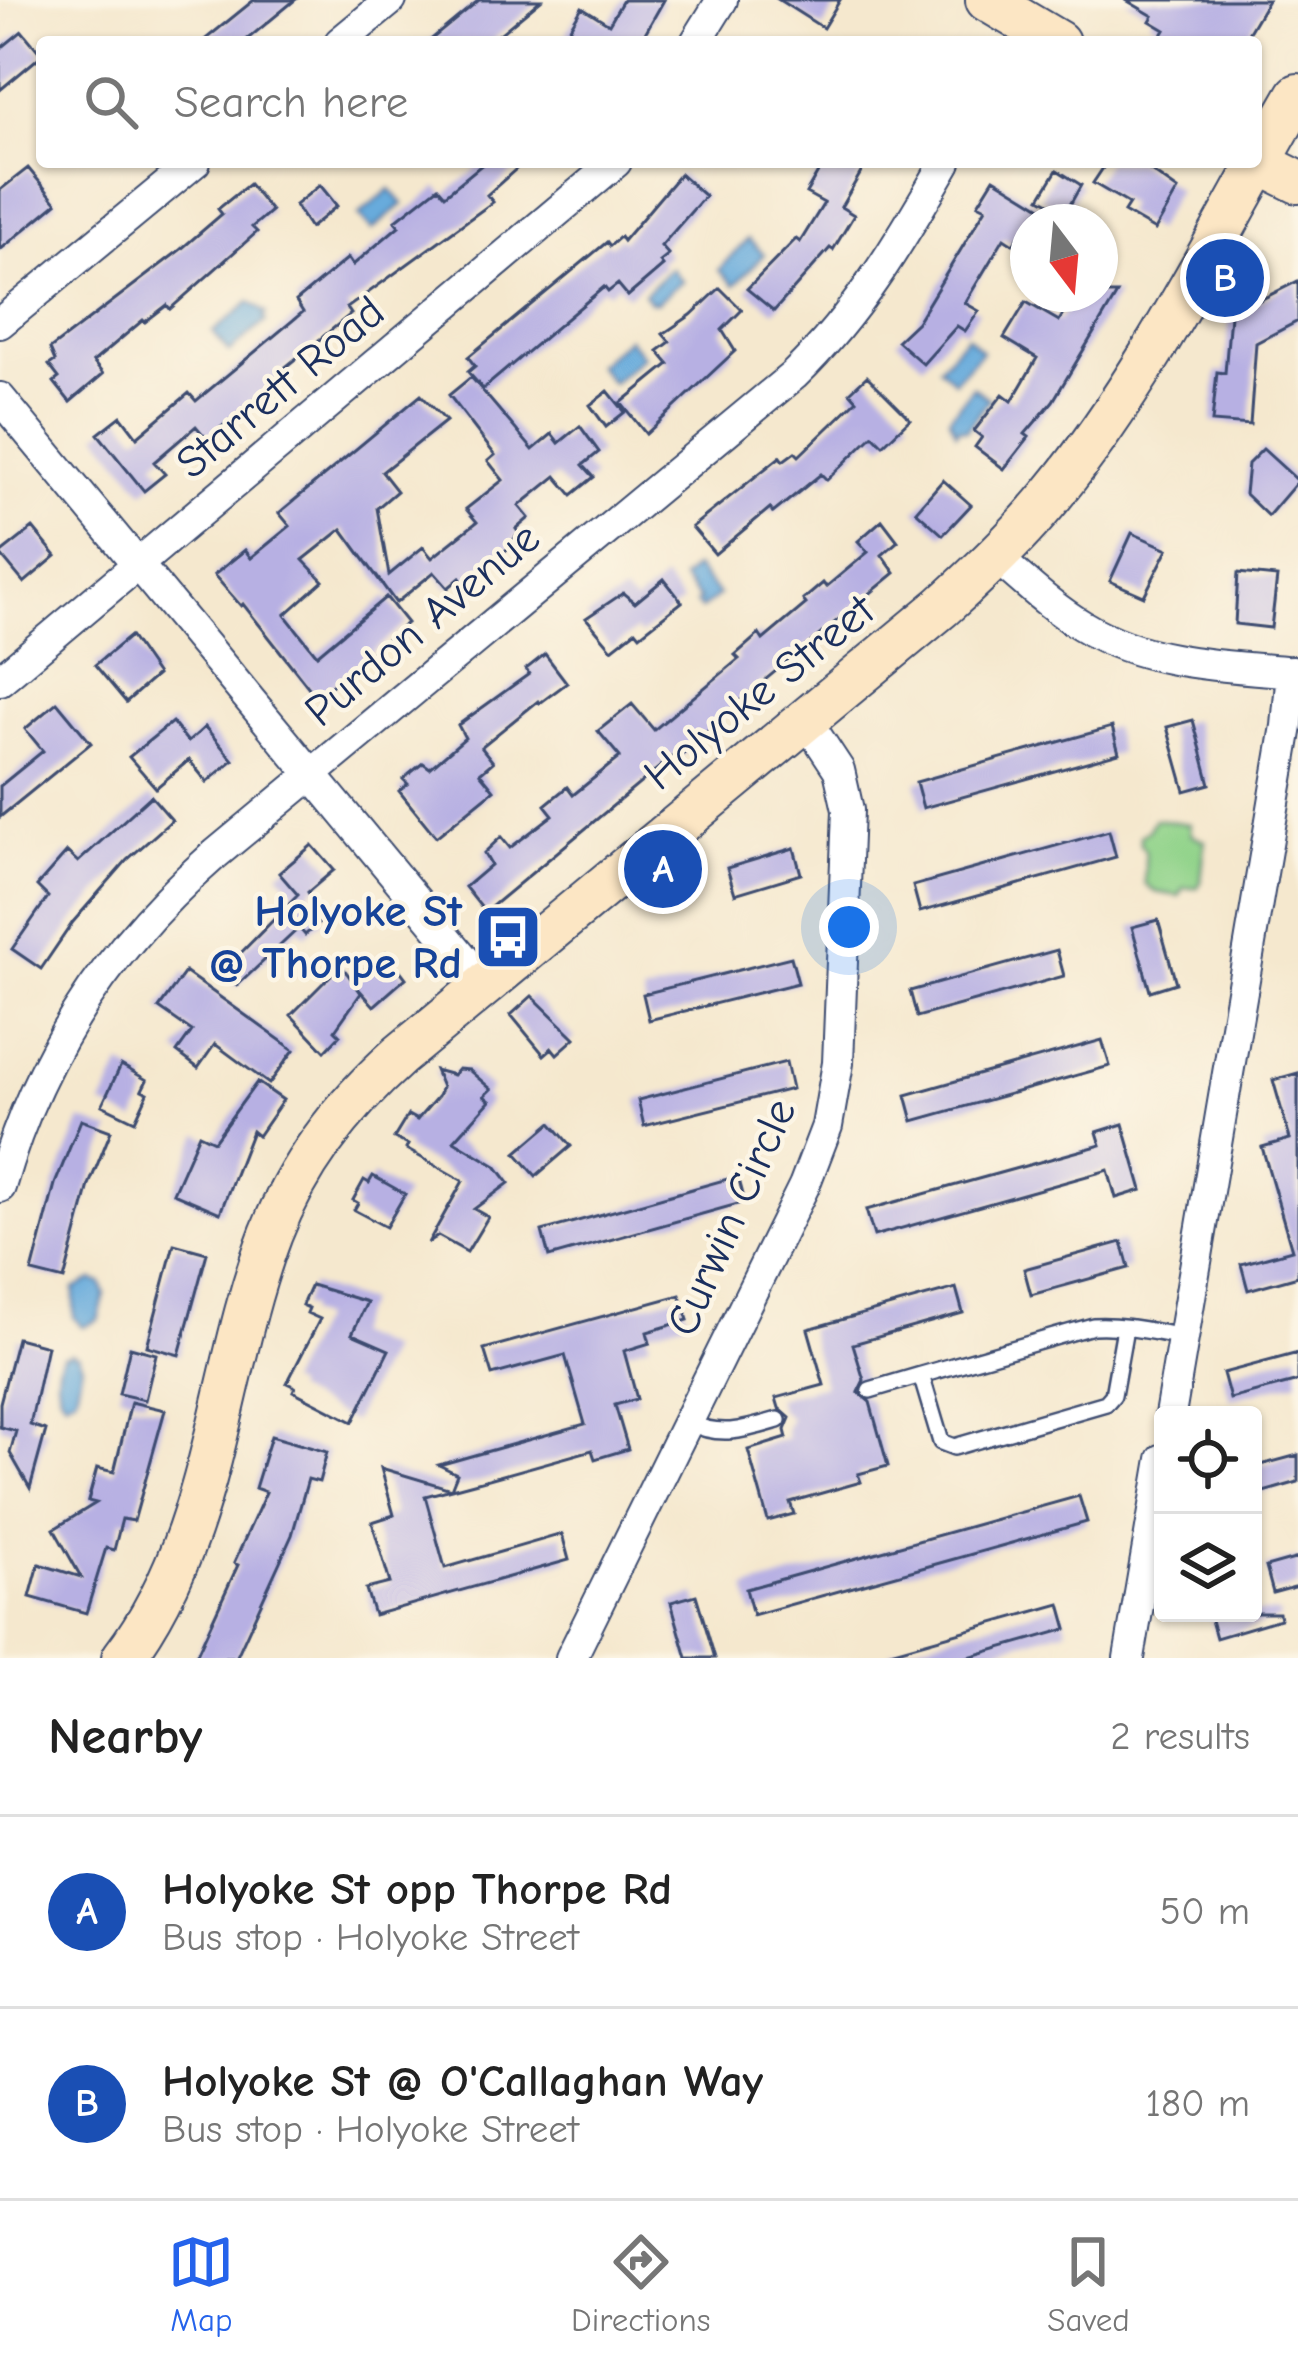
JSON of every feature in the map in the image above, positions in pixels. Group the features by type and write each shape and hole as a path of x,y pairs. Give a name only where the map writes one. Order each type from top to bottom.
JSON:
{"main road":[{"path":"987,0 1033,36"},
{"name":"Holyoke Street","path":"1262,153 1298,95"},
{"path":"1262,164 1298,182"},
{"name":"Holyoke Street","path":"123,1658 159,1602 188,1537 263,1258 291,1190 331,1127 363,1090 485,984 996,557 1054,493 1096,436 1177,305 1253,168"}],"street":[{"path":"347,36 391,0"},
{"path":"700,36 722,0"},
{"path":"0,323 188,168"},
{"name":"Starrett Road","path":"0,680 609,168"},
{"name":"Purdon Avenue","path":"0,1186 49,1060 109,965 184,882 794,376 873,285 942,168"},
{"path":"0,398 485,984"},
{"path":"996,557 1058,610 1114,642 1175,660 1295,671 1172,1406"},
{"name":"Curwin Circle","path":"571,1658 810,1171 834,1094 848,799 834,760 806,720"},
{"path":"1129,1658 1154,1512"}],"lane":[{"path":"870,1390 1093,1326 1184,1337"},
{"path":"921,1375 938,1437 954,1448 1106,1403 1113,1395 1125,1328"},
{"path":"687,1422 710,1432 730,1433 778,1420"}],"green space":[{"path":"1155,819 1190,824 1191,834 1205,841 1197,888 1184,888 1179,896 1155,892 1145,884 1140,836"}],"water":[{"path":"390,189 403,204 372,230 359,215"},
{"path":"748,239 764,254 735,285 719,270"},
{"path":"671,268 682,281 657,302 650,302 644,294"},
{"path":"250,302 266,313 266,321 229,352 213,332"},
{"path":"967,336 982,351 954,381 939,367"},
{"path":"628,338 643,356 612,383 597,365"},
{"path":"973,387 989,399 966,430 956,432 949,418"},
{"path":"695,568 719,595 701,609 696,603 700,600 682,579"},
{"path":"92,1280 101,1283 105,1295 98,1320 83,1327 74,1318 74,1289"},
{"path":"71,1353 82,1365 76,1395 65,1401 57,1373 62,1356"}],"building":[{"path":"254,0 295,0 251,36 209,36"},
{"path":"479,0 541,0 497,36 435,36"},
{"path":"623,0 664,0 643,36 566,34 582,7 609,24"},
{"path":"779,0 840,0 823,28"},
{"path":"1126,0 1268,0 1247,36 1164,36 1165,30 1150,21 1153,16"},
{"path":"22,31 36,48 36,60 0,90 0,49"},
{"path":"28,168 57,203 0,250 0,190"},
{"path":"478,168 517,168 487,195 493,202 347,308 351,314 207,439 196,426 154,462 165,474 144,491 98,434 121,416 137,437 189,393 196,401 303,312 296,301 348,258 353,265 399,226 395,221 438,187 445,195"},
{"path":"821,168 864,168 841,207 854,215 833,250 774,311 747,289 796,239 800,242 824,203 806,193"},
{"path":"1103,168 1147,168 1178,190 1155,230 1124,212 1129,204 1093,183"},
{"path":"1057,170 1081,185 1070,204 1051,204 1040,198"},
{"path":"680,174 705,196 661,246 669,255 660,262 663,266 628,296 618,284 608,292 604,287 483,389 468,372 475,366 468,357 607,242 610,246 620,237 623,241"},
{"path":"994,178 1036,204 1010,204 1010,242 1004,238 965,303 979,311 965,331 957,326 923,364 897,341 917,322 986,208 978,204"},
{"path":"249,184 271,211 252,227 257,232 170,309 167,305 143,320 93,362 103,374 70,402 54,382 59,378 49,365 55,361 50,349 180,250"},
{"path":"320,185 337,206 310,228 295,205"},
{"path":"1298,281 1298,321 1256,343 1250,425 1212,422 1217,372 1225,373 1230,315"},
{"path":"720,288 742,310 722,330 735,351 646,434 621,403 669,364 658,351 670,342 663,334"},
{"path":"1020,312 1043,312 1059,321 1064,312 1106,312 1053,401 1004,469 975,447 982,437 974,431 1003,394 1012,401 1037,358 1004,338"},
{"path":"867,376 910,419 883,445 873,435 827,480 821,474 715,554 692,527 780,457 783,461 795,452 799,456 857,400 850,392"},
{"path":"471,377 533,450 552,434 559,443 580,426 599,452 583,465 594,477 572,495 556,476 519,506 529,518 516,529 516,542 464,584 460,578 448,588 434,572 396,603 342,529 303,560 323,581 285,615 317,655 386,597 407,623 319,696 214,575 245,550 251,558 290,526 279,513 421,395 446,421 382,472 397,491 377,508 389,575 423,547 432,558 477,522 466,509 503,480 488,461 495,455 449,395"},
{"path":"608,391 625,412 606,427 590,405"},
{"path":"1263,449 1298,481 1268,516 1245,494 1248,464"},
{"path":"943,480 971,505 943,535 916,511"},
{"path":"882,520 898,541 882,555 895,573 737,703 678,759 674,755 485,912 465,887 491,865 484,853 501,837 510,848 553,815 545,805 567,787 573,795 620,757 598,731 632,704 654,730 739,659 735,655 759,634 763,640 823,583 826,587 868,552 858,541"},
{"path":"33,528 56,556 24,583 0,554"},
{"path":"1132,533 1168,549 1144,596 1110,581"},
{"path":"1238,573 1277,577 1271,628 1235,624"},
{"path":"664,579 682,602 640,635 636,630 612,649 586,618 623,593 635,603"},
{"path":"130,636 157,675 126,702 95,665"},
{"path":"545,654 567,683 481,747 493,762 480,773 494,790 436,837 399,791 408,784 403,779 423,763 430,768 465,738 458,725 529,674 526,669"},
{"path":"57,702 91,743 0,817 0,786 43,751 25,729"},
{"path":"1193,720 1210,784 1185,791 1167,727"},
{"path":"172,722 188,742 205,727 233,760 207,782 189,760 156,788 129,757"},
{"path":"1112,727 1119,753 923,808 916,782"},
{"path":"151,796 172,820 127,860 73,922 41,969 12,949 48,897 37,886 67,852 78,862"},
{"path":"1109,831 1116,857 920,912 913,886"},
{"path":"312,845 334,870 308,892 323,920 305,935 299,928 237,986 223,971 298,895 279,873"},
{"path":"794,848 801,874 735,894 727,868"},
{"path":"1158,920 1176,983 1150,991 1132,927"},
{"path":"1057,950 1064,976 917,1017 910,991"},
{"path":"386,952 406,978 374,1006 356,986 361,993 335,1030 340,1035 325,1051 291,1015 341,965 352,980"},
{"path":"791,957 798,983 649,1020 643,994"},
{"path":"185,972 294,1050 269,1084 215,1044 198,1068 177,1052 192,1031 159,1008"},
{"path":"532,996 575,1038 557,1054 552,1048 544,1055 511,1015"},
{"path":"1102,1040 1110,1066 913,1121 906,1095"},
{"path":"786,1062 792,1089 644,1126 638,1100"},
{"path":"121,1065 147,1080 142,1090 148,1093 135,1121 102,1105"},
{"path":"458,1069 469,1070 491,1089 484,1096 490,1101 454,1141 496,1166 509,1183 474,1209 488,1217 467,1252 438,1236 428,1243 463,1181 394,1138 408,1115 417,1120 438,1096 442,1087 435,1070 453,1075"},
{"path":"1298,1073 1298,1276 1248,1290 1241,1264 1292,1250 1262,1147 1290,1139 1273,1080"},
{"path":"257,1082 283,1100 258,1136 252,1131 220,1213 173,1193 199,1134 214,1141"},
{"path":"81,1120 111,1131 89,1185 64,1280 32,1272 55,1184"},
{"path":"551,1123 571,1146 536,1176 516,1153"},
{"path":"1123,1124 1142,1190 1116,1198 1108,1170 874,1236 866,1210 1101,1145 1097,1132"},
{"path":"373,1176 405,1194 386,1227 354,1210 358,1203 353,1200 364,1180 369,1183"},
{"path":"738,1176 745,1202 549,1257 542,1231"},
{"path":"1122,1242 1129,1268 1031,1295 1024,1269"},
{"path":"174,1244 207,1253 179,1355 147,1346"},
{"path":"311,1285 367,1302 352,1334 389,1350 353,1422 293,1391 295,1387 287,1383 320,1319 302,1305"},
{"path":"956,1288 963,1313 853,1344 864,1380 858,1392 870,1402 888,1466 858,1474 861,1482 790,1502 794,1514 768,1521 748,1450 787,1438 790,1418 776,1398 824,1385 808,1329"},
{"path":"680,1295 688,1320 647,1332 650,1343 624,1351 637,1399 615,1405 628,1449 595,1459 592,1450 485,1480 425,1496 445,1568 562,1534 569,1560 374,1615 366,1589 390,1583 372,1522 394,1515 381,1468 451,1489 457,1474 439,1465 585,1424 565,1355 492,1375 484,1349"},
{"path":"17,1338 47,1346 30,1425 46,1430 30,1488 10,1453 16,1431 0,1427 0,1403"},
{"path":"130,1347 156,1354 145,1400 119,1394"},
{"path":"1298,1353 1298,1381 1230,1399 1223,1373"},
{"path":"131,1402 165,1410 134,1521 122,1519 114,1550 106,1548 86,1613 30,1597 39,1564 81,1577 54,1529 96,1503 88,1501 97,1468 114,1472"},
{"path":"271,1436 327,1452 319,1482 308,1479 292,1535 236,1658 195,1658 266,1492 255,1488"},
{"path":"1298,1455 1298,1482 1262,1492 1262,1465"},
{"path":"1079,1496 1087,1522 753,1615 746,1589"},
{"path":"1298,1558 1298,1586 1273,1593 1266,1567"},
{"path":"696,1595 715,1658 687,1658 671,1602"},
{"path":"1060,1604 1067,1629 965,1658 891,1658 890,1652"},
{"path":"1262,1613 1279,1613 1280,1619 1216,1638 1212,1622 1262,1622"}],"place":[{"name":"Holyoke St @ O'Callaghan Way","path":"1225,278"},
{"name":"Holyoke St opp Thorpe Rd","path":"663,869"},
{"name":"Holyoke St @ Thorpe Rd","path":"508,937"}]}
